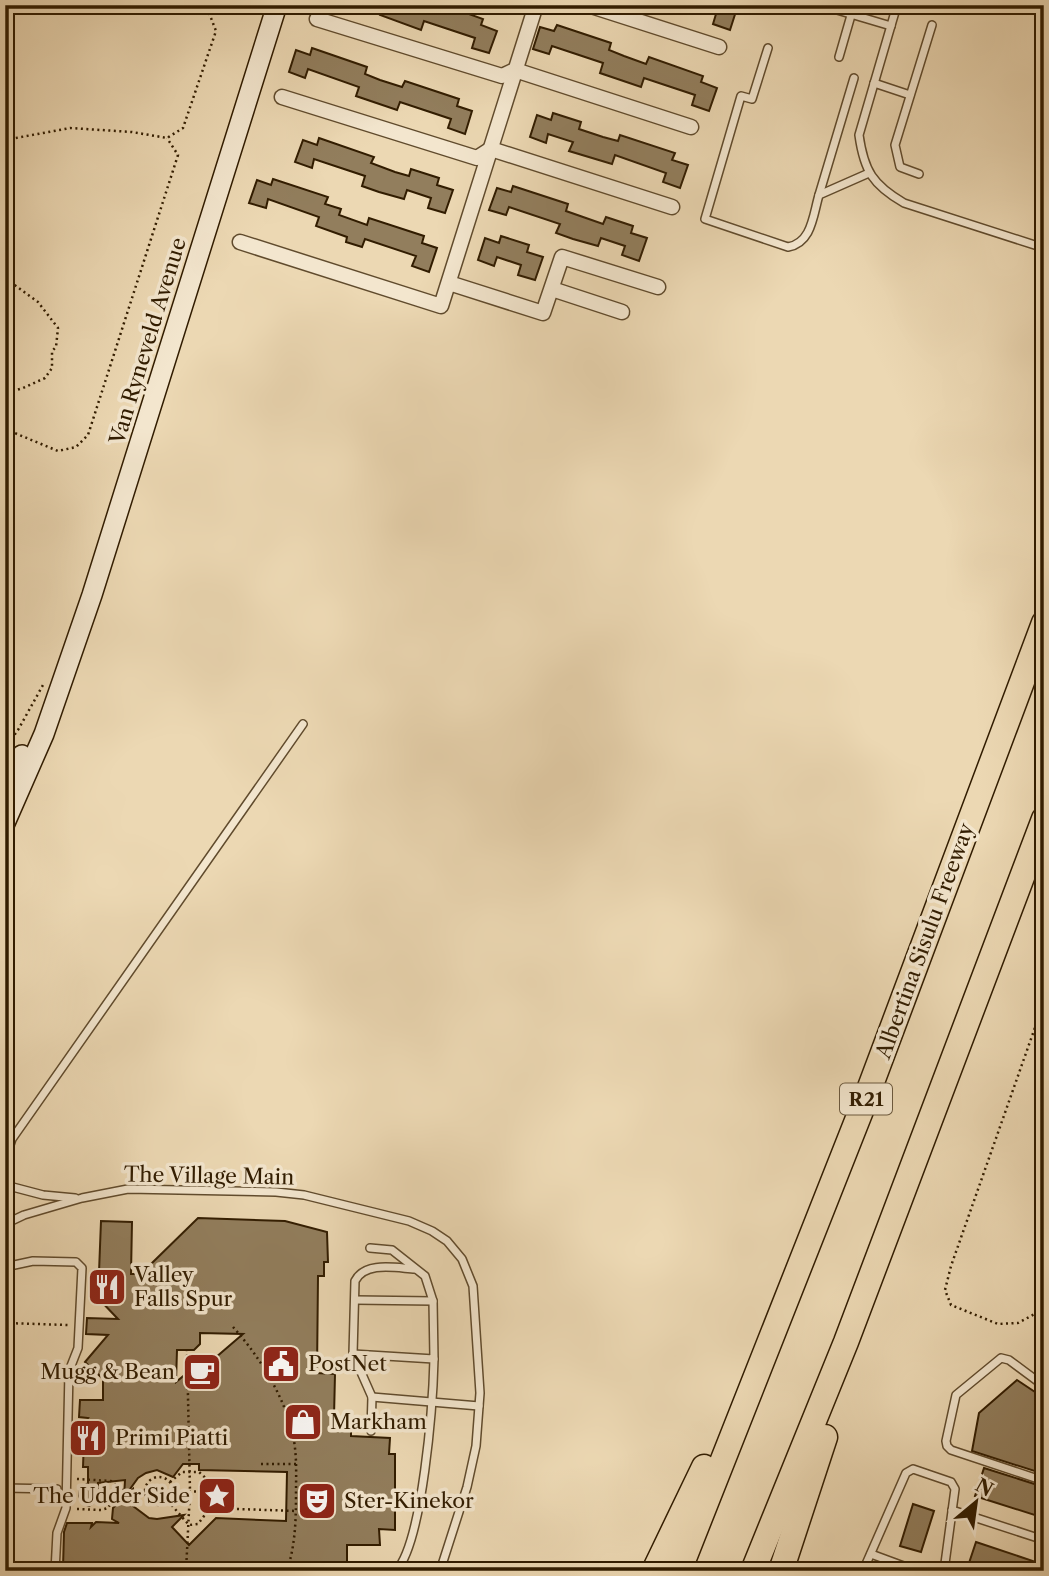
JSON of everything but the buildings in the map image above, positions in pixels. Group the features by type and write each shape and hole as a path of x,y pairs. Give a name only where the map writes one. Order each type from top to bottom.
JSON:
{"highway":[{"name":"Albertina Sisulu Freeway","path":"679,1571 866,1098 1044,623"},
{"path":"754,1571 846,1342 1043,821"},
{"path":"780,1571 815,1464 931,1154 1015,918 1043,821"},
{"path":"654,1571 803,1259"}],"main road":[{"name":"Van Ryneveld Avenue","path":"5,823 44,734 92,594 277,5"},
{"name":"Van Ryneveld Avenue","path":"5,789 58,689"}],"street":[{"path":"240,242 441,306 536,5"},
{"path":"588,5 719,47"},
{"path":"317,19 502,76 515,70 691,127"},
{"path":"282,97 477,158 491,149"},
{"path":"491,149 672,207"},
{"path":"449,282 544,313 562,257 658,287"},
{"path":"552,289 622,312"}],"lane":[{"path":"839,57 854,5"},
{"path":"897,5 859,135 869,173 877,184 904,203 1044,247"},
{"path":"837,10 891,26"},
{"path":"919,174 900,167 895,145 932,25"},
{"path":"768,48 752,99 741,96 705,219 788,247 799,245 806,237 854,78"},
{"path":"874,83 910,95"},
{"path":"819,195 869,173"},
{"path":"5,1160 8,1141 303,724"},
{"name":"The Village Main","path":"5,1185 43,1195 82,1198"},
{"name":"The Village Main","path":"5,1224 24,1215 82,1198 136,1188 292,1193 409,1221 447,1241 458,1254 473,1286 479,1346 479,1406 476,1446 467,1487 440,1571"},
{"path":"5,1191 8,1208 5,1218"},
{"path":"370,1248 392,1250 425,1276 433,1301 433,1402 416,1521 405,1557 396,1571"},
{"path":"5,1267 33,1261 80,1264 82,1268 78,1348 69,1371 66,1508 57,1533 55,1571"},
{"path":"372,1431 372,1397 353,1354 355,1281 365,1268 416,1269"},
{"path":"355,1300 433,1301"},
{"path":"353,1354 434,1359"},
{"path":"1044,1387 1009,1360 1002,1359 956,1395 946,1441 951,1450 1044,1481"},
{"path":"372,1397 479,1406"},
{"path":"863,1571 906,1473 917,1470 951,1482 955,1489 944,1571"},
{"path":"5,1488 57,1489"},
{"path":"952,1510 1044,1539"},
{"path":"871,1554 917,1571"}],"path":[{"path":"33,5 40,10 62,13 75,10 77,5"},
{"path":"5,140 70,128 132,132 167,138 183,128 216,31 206,5"},
{"path":"5,89 8,104 5,107"},
{"path":"5,429 58,451 76,447 88,435 178,155 167,138"},
{"path":"5,281 9,281 38,302 58,328 56,347 52,352 52,368 45,378 13,391 5,388"},
{"path":"1044,1002 955,1253 945,1290 951,1305 998,1324 1018,1322 1044,1309"},
{"path":"5,1323 79,1325"},
{"path":"233,1327 249,1345 279,1395 294,1438 296,1511 292,1553 286,1571"},
{"path":"186,1571 190,1491 187,1350"},
{"path":"261,1464 296,1465"},
{"path":"169,1482 182,1472 199,1472 211,1483 210,1508 198,1524 189,1525"},
{"path":"155,1477 164,1478 172,1490 168,1501 160,1505 151,1502 145,1491 148,1482 155,1477"},
{"path":"66,1478 111,1480 122,1490"},
{"path":"172,1490 225,1492"},
{"path":"66,1508 101,1510 108,1507 117,1492 145,1491"},
{"path":"168,1501 189,1525"},
{"path":"210,1508 296,1511"}],"place":[{"name":"Valley Falls Spur","path":"107,1287"},
{"name":"PostNet","path":"281,1364"},
{"name":"Mugg & Bean","path":"202,1372"},
{"name":"Markham","path":"303,1422"},
{"name":"Primi Piatti","path":"88,1438"},
{"name":"The Udder Side","path":"217,1496"},
{"name":"Ster-Kinekor","path":"317,1501"}]}
